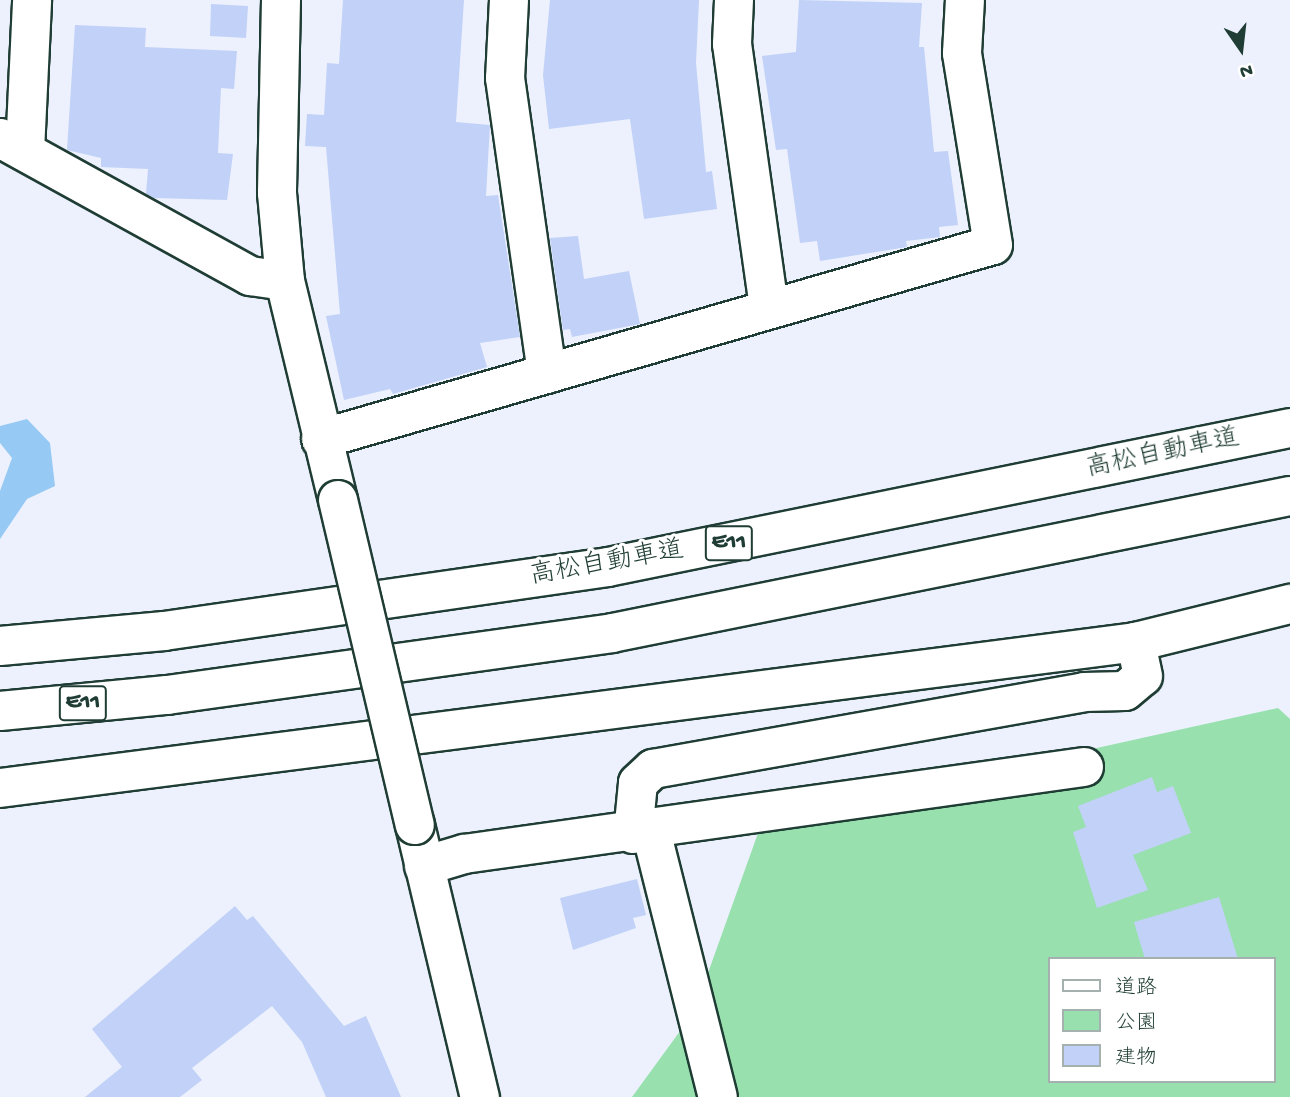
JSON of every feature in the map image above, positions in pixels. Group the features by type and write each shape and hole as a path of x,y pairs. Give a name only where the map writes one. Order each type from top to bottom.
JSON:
{"main road":[{"path":"32,0 13,144 250,276 285,281"},
{"path":"281,0 277,193 285,281 480,1097"},
{"path":"509,0 505,78 547,374"},
{"path":"734,0 732,44 769,308"},
{"path":"321,439 993,245 962,53 965,0"},
{"name":"高松自動車道","path":"0,646 164,631 608,567 1290,428"},
{"name":"E11","path":"0,711 166,695 612,633 1290,496"},
{"path":"0,788 1136,642 1290,604"},
{"path":"718,1097 642,833 638,783 653,769 1083,692 1125,691 1143,676 1136,642"},
{"path":"424,866 464,854 642,833 1084,767"}],"green space":[{"path":"1278,708 1290,719 1290,1097 632,1097 694,1012 762,822"}],"water":[{"path":"27,419 50,443 55,486 27,499 0,539 0,491 12,458 0,443 0,426"}],"building":[{"path":"343,0 464,0 456,122 490,125 486,196 498,195 520,337 480,343 487,367 393,394 390,389 344,400 326,316 340,314 326,147 305,146 307,114 324,115 327,63 339,64"},
{"path":"550,0 699,0 696,63 706,172 712,171 717,209 644,219 630,119 549,129 543,75"},
{"path":"799,0 922,3 919,47 924,47 934,152 948,151 958,225 939,227 940,237 906,241 907,247 820,261 817,241 800,243 787,149 776,150 762,56 796,52"},
{"path":"211,4 248,6 246,38 210,36"},
{"path":"75,25 146,28 145,47 237,51 234,89 221,88 218,153 233,154 227,200 154,198 146,194 148,169 101,167 101,158 67,150"},
{"path":"578,236 584,279 629,271 640,324 572,337 570,329 563,330 550,238"},
{"path":"1152,777 1157,792 1173,786 1191,833 1133,855 1148,890 1097,908 1073,832 1086,827 1078,806"},
{"path":"637,879 646,915 633,918 636,928 573,950 560,898"},
{"path":"1219,897 1237,957 1144,957 1134,922"},
{"path":"235,906 247,920 253,916 344,1026 366,1016 401,1097 326,1097 302,1042 272,1006 192,1068 202,1080 180,1097 85,1097 122,1067 92,1029"}]}
